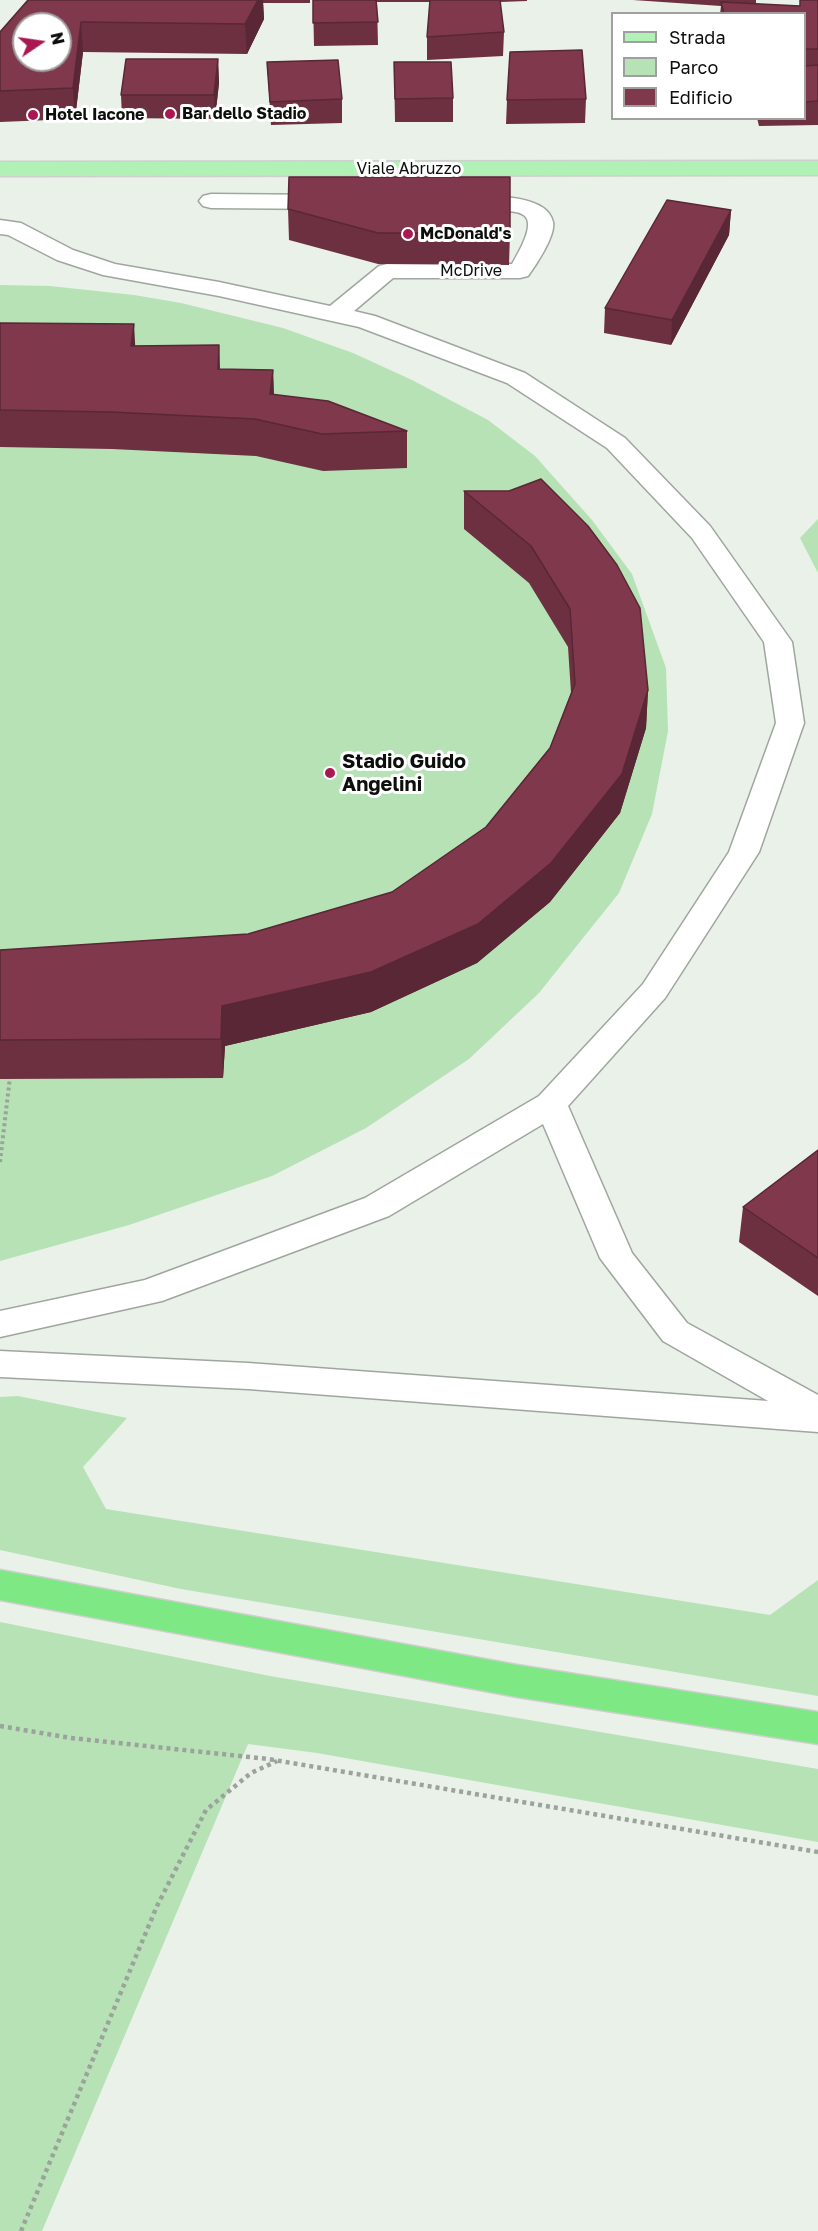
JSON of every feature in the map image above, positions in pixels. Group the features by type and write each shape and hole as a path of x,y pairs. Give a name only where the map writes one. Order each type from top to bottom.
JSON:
{"highway":[{"path":"0,1585 517,1681 818,1728"}],"main road":[{"name":"Viale Abruzzo","path":"0,169 818,168"}],"street":[{"path":"211,201 358,202"},
{"name":"McDrive","path":"335,314 387,271 520,271 541,232 542,223 531,210 513,203 441,202"},
{"path":"0,227 13,228 65,255 111,270 219,289 366,321 516,378 616,443 701,532 778,642 790,723 744,852 654,991 551,1104 377,1207 150,1292 0,1324"},
{"path":"551,1104 617,1258 675,1332 818,1412"},
{"path":"0,1364 248,1376 818,1418"}],"path":[{"path":"0,1162 11,1071"},
{"path":"0,1726 71,1738 278,1761 818,1852"},
{"path":"21,2231 157,1906 206,1810 251,1773 278,1761"}],"green space":[{"name":"Stadio Guido Angelini","path":"0,285 50,286 134,295 181,303 283,328 353,353 412,380 488,420 535,456 592,520 632,574 666,668 668,731 652,814 619,893 539,993 469,1059 366,1128 272,1176 129,1225 0,1261"},
{"path":"818,519 818,573 800,538"},
{"path":"18,1396 127,1418 83,1467 106,1509 770,1615 818,1580 818,1696 181,1589 0,1550 0,1397"},
{"path":"0,1622 270,1676 818,1769 818,1842 317,1753 248,1744 42,2231 0,2231"}],"building":[{"path":"28,0 258,0 245,24 81,22 73,88 0,91 0,32 12,18 12,72 72,72 72,12 18,12"},
{"path":"313,0 376,0 378,22 313,23"},
{"path":"430,0 500,0 504,32 427,37"},
{"path":"800,0 818,0 818,49 806,49 806,12 724,12 721,2 800,6"},
{"path":"582,50 586,99 507,100 510,52"},
{"path":"126,59 218,59 214,95 121,95"},
{"path":"338,60 342,99 270,102 267,62"},
{"path":"394,62 451,62 453,98 395,99"},
{"path":"818,65 818,101 806,102 806,66"},
{"path":"289,177 510,177 510,233 378,233 288,209"},
{"path":"667,200 731,210 672,320 605,308"},
{"path":"0,323 134,324 131,346 219,345 218,369 273,370 270,394 328,401 407,431 322,434 255,419 110,412 0,410"},
{"path":"541,479 588,526 617,565 640,608 648,690 622,774 551,863 478,924 371,972 222,1006 221,1039 0,1040 0,950 248,934 392,892 486,827 550,748 575,684 570,609 531,546 464,491 509,491"},
{"path":"818,1150 818,1258 743,1207"}],"place":[{"name":"Bar dello Stadio","path":"170,114"},
{"name":"Hotel Iacone","path":"33,115"},
{"name":"McDonald's","path":"408,234"},
{"name":"Stadio Guido Angelini","path":"330,773"}]}
